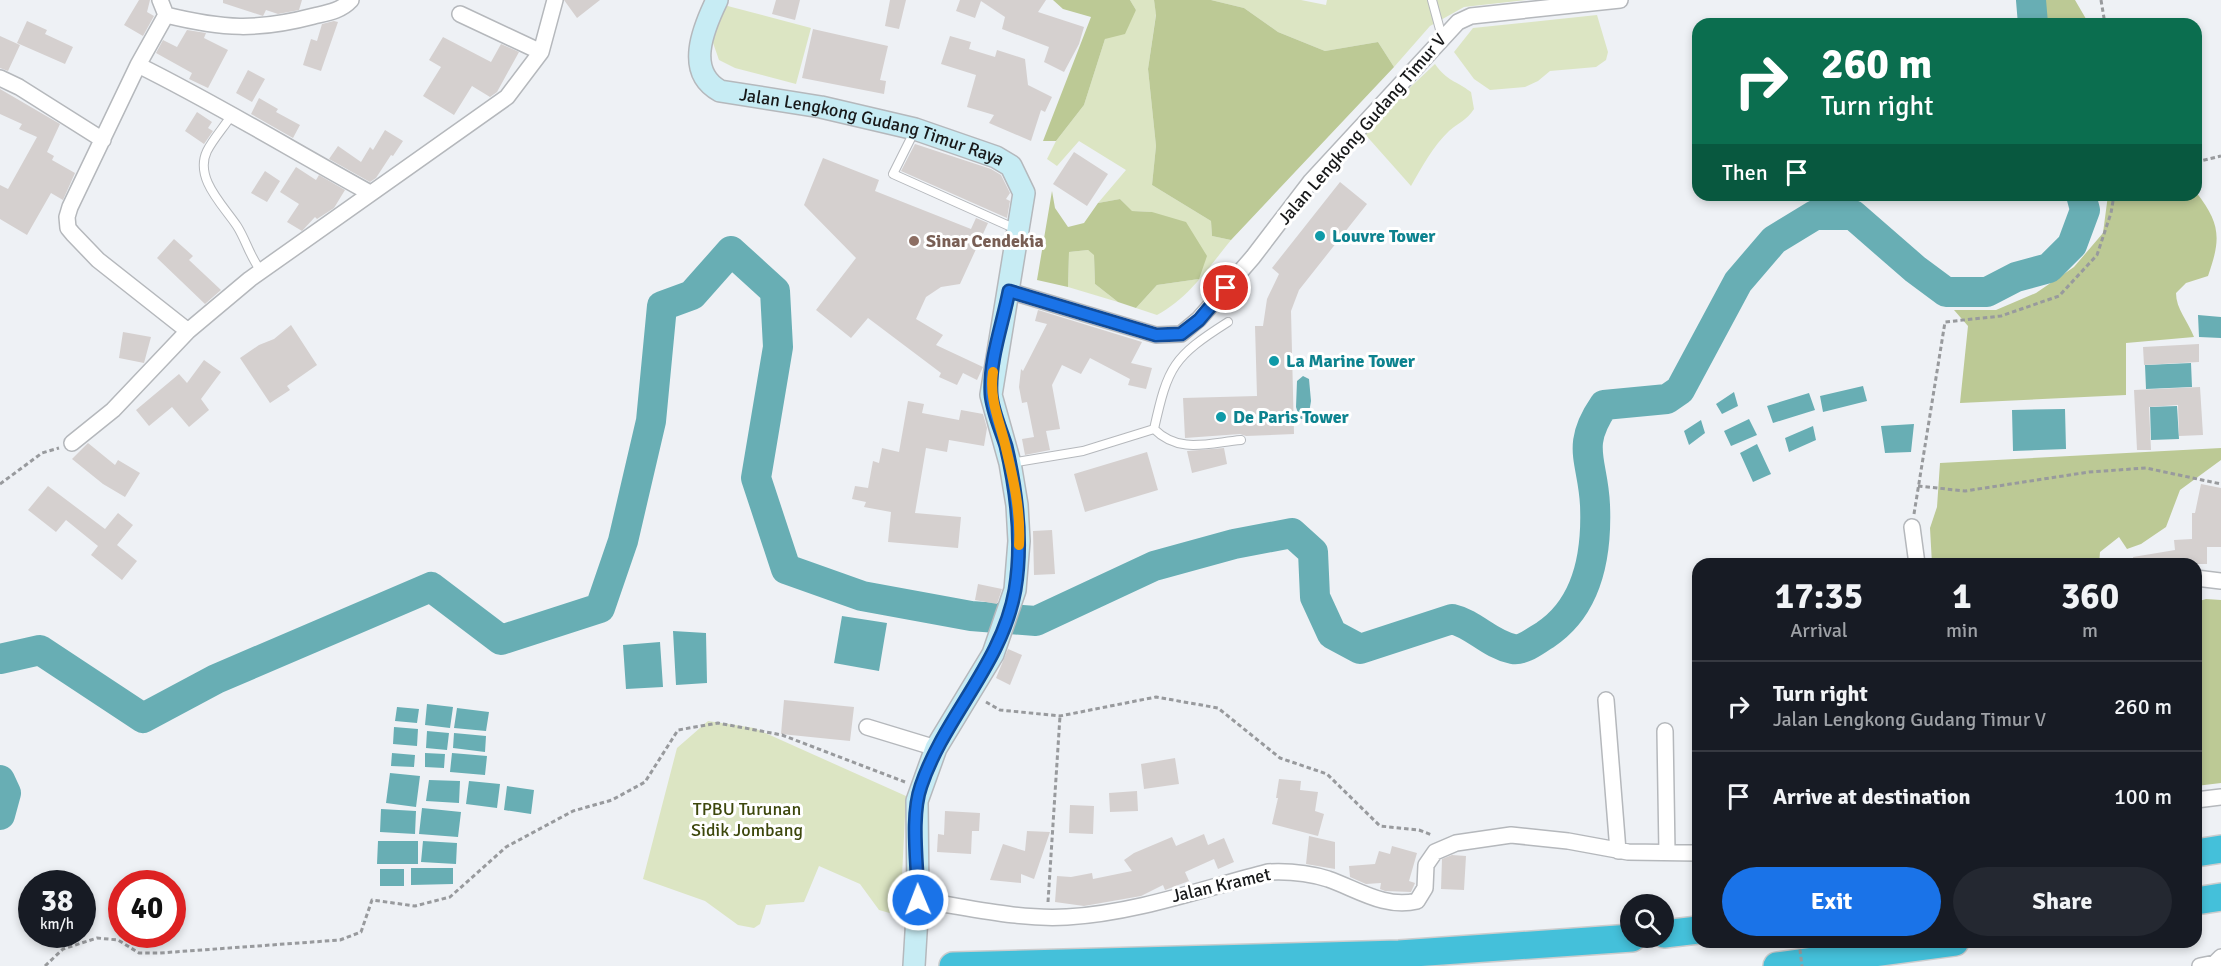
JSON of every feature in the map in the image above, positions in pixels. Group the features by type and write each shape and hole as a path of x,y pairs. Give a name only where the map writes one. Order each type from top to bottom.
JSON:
{"highway":[{"path":"2202,852 2221,849"},
{"path":"2202,900 2221,897"},
{"path":"1674,933 1692,931"},
{"path":"953,966 1399,954 1620,939"},
{"path":"1776,966 1910,948"}],"street":[{"path":"160,0 166,15"},
{"path":"166,15 237,29 281,25 338,10 351,0"},
{"path":"72,443 113,410 188,331 261,271 507,97 541,52 555,0"},
{"name":"Jalan Lengkong Gudang Timur Raya","path":"717,0 702,39 699,60 702,75 709,85 720,92 821,107 915,129 996,157 1011,166 1024,193 1009,291 992,375 991,395 1010,463 1019,541 1011,608 993,654 971,694 936,748 920,788 917,813 918,900 914,966"},
{"name":"Jalan Lengkong Gudang Timur V","path":"1009,291 1156,335 1181,334 1199,320 1253,257 1311,181 1458,22 1471,16 1620,0"},
{"path":"460,14 541,52"},
{"path":"166,15 138,65 67,217 68,228 98,260 188,331"},
{"path":"138,65 197,94 231,116 370,193"},
{"path":"0,78 19,87 103,140"},
{"path":"1912,527 1916,558"},
{"path":"2202,579 2221,581"},
{"path":"1606,700 1618,851"},
{"path":"867,727 936,748"},
{"path":"1665,731 1667,852"},
{"path":"2202,799 2221,797"},
{"name":"Jalan Kramet","path":"918,900 1024,916 1108,913 1268,872 1289,871 1325,878 1379,900 1403,904 1417,901 1421,895 1425,888 1426,865 1435,852 1456,843 1511,834 1568,841 1618,851 1692,853"},
{"path":"2200,966 2215,963 2221,957"}],"lane":[{"path":"1432,0 1442,37"},
{"path":"231,116 208,150 205,170 214,197 239,229 245,245 261,271"},
{"path":"915,129 893,174 1019,230"},
{"path":"1154,429 1164,385 1174,364 1190,346 1228,322"},
{"path":"1010,463 1083,451 1154,429"},
{"path":"1154,429 1166,441 1176,445 1241,440"}],"path":[{"path":"2101,0 2104,18"},
{"path":"2202,161 2221,156"},
{"path":"1912,527 1945,322 2001,316 2059,296 2097,255 2113,201"},
{"path":"0,484 42,453 72,443"},
{"path":"1918,486 1965,491 2089,472 2146,468 2221,484"},
{"path":"971,694 1000,710 1060,716 1156,697 1218,708 1280,758 1327,774 1380,826 1419,830 1456,843"},
{"path":"1046,917 1056,804 1060,716"},
{"path":"45,966 63,949 97,938 118,940 139,953 340,940 361,932 372,900 414,906 450,897 506,847 573,811 612,800 645,782 678,730 718,723 782,735 920,788"},
{"path":"1800,948 1802,966"}],"green space":[{"path":"1053,0 1130,0 1136,10 1125,34 1105,39 1084,105 1056,141 1043,141 1091,17 1063,9"},
{"path":"1130,0 1154,0 1156,14 1148,69 1156,146 1152,185 1211,221 1212,236 1231,240 1206,272 1188,291 1157,315 1136,308 1157,285 1199,279 1152,212 1131,211 1120,199 1098,203 1126,170 1079,141 1057,166 1047,159 1056,141 1084,105 1105,39 1136,10"},
{"path":"1154,0 1211,0 1244,8 1278,32 1325,51 1378,42 1394,67 1231,240 1212,236 1211,221 1152,185 1156,146 1148,69 1156,15"},
{"path":"1211,0 1301,0 1326,5 1327,0 1527,0 1464,7 1430,26 1394,67 1378,42 1325,51 1278,32 1244,8"},
{"path":"2039,0 2075,0 2086,18 2040,18"},
{"path":"720,4 811,28 796,84 735,68 719,60 712,40"},
{"path":"1597,15 1608,52 1606,60 1596,67 1550,71 1538,81 1525,87 1490,90 1474,79 1454,52 1473,28"},
{"path":"1435,64 1448,78 1471,92 1474,109 1438,143 1411,186 1363,132"},
{"path":"1052,191 1055,208 1068,227 1084,223 1098,203 1120,199 1132,211 1152,212 1186,222 1207,256 1199,279 1157,285 1136,308 1118,302 1095,284 1094,255 1088,250 1069,252 1068,287 1037,280"},
{"path":"2202,200 2214,223 2217,242 2215,252 2208,276 2186,283 2176,293 2180,310 2194,337 2126,343 2126,395 1960,403 1968,326 1954,310 1996,310 2036,293 2074,267 2103,233 2107,201"},
{"path":"1088,250 1094,254 1095,284 1118,302 1068,287 1069,252"},
{"path":"2221,448 2221,460 2180,490 2166,527 2141,544 2127,549 2119,537 2100,552 2100,558 1932,558 1930,528 1937,507 1940,463"},
{"path":"2202,600 2221,600 2221,783 2202,785"},
{"name":"TPBU Turunan Sidik Jombang","path":"708,721 754,728 906,796 900,916 879,910 860,884 819,866 804,902 766,905 760,924 754,928 738,925 705,901 643,879 677,748"}],"water":[{"path":"2198,315 2221,317 2221,338 2199,337"},
{"path":"2191,363 2192,387 2146,389 2145,365"},
{"path":"1303,376 1309,379 1311,401 1308,419 1300,419 1296,407 1297,381"},
{"path":"1863,386 1867,401 1823,412 1820,396"},
{"path":"1734,392 1738,406 1722,414 1716,404"},
{"path":"1809,393 1815,410 1773,423 1767,406"},
{"path":"2177,406 2179,439 2151,440 2150,407"},
{"path":"2065,409 2066,449 2013,451 2012,410"},
{"path":"1749,419 1757,435 1731,446 1724,431"},
{"path":"1701,420 1705,433 1689,445 1684,431"},
{"path":"1914,424 1911,452 1885,453 1881,426"},
{"path":"1813,426 1816,440 1789,452 1785,438"},
{"path":"1757,444 1771,474 1753,482 1740,453"},
{"path":"842,616 887,623 879,671 834,663"},
{"path":"673,631 706,633 707,683 676,685"},
{"path":"660,642 663,687 626,689 623,645"},
{"path":"427,704 453,707 450,728 425,725"},
{"path":"397,707 419,709 417,723 395,721"},
{"path":"457,708 489,712 486,731 454,728"},
{"path":"394,727 418,729 417,746 393,744"},
{"path":"427,731 449,733 447,750 426,748"},
{"path":"454,733 486,736 485,752 453,748"},
{"path":"392,753 415,755 414,767 391,766"},
{"path":"425,753 445,754 444,768 425,767"},
{"path":"452,753 487,756 485,775 450,772"},
{"path":"390,773 420,776 416,807 386,803"},
{"path":"429,780 460,781 459,803 426,801"},
{"path":"469,781 500,784 497,808 466,804"},
{"path":"507,786 534,790 531,814 504,810"},
{"path":"422,808 461,812 458,837 419,834"},
{"path":"381,809 416,811 415,834 380,832"},
{"path":"378,841 418,841 418,864 377,864"},
{"path":"423,841 457,843 456,864 421,862"},
{"path":"411,868 453,868 453,884 411,885"},
{"path":"380,869 404,869 404,886 380,886"}],"building":[{"path":"139,0 150,0 147,12 154,16 143,36 124,25"},
{"path":"223,0 302,0 299,10 278,14 266,10 263,16 223,3"},
{"path":"564,0 600,0 577,18"},
{"path":"776,0 800,0 795,20 772,14"},
{"path":"890,0 906,0 899,29 885,26"},
{"path":"960,0 1046,0 1038,12 1084,27 1079,44 1064,72 1044,62 1049,47 1002,29 1005,17 981,1 975,18 956,11"},
{"path":"27,21 47,30 45,34 73,47 65,64 17,43"},
{"path":"338,22 321,71 303,65 311,39 317,41 322,24"},
{"path":"813,29 888,46 880,80 886,81 884,94 802,78"},
{"path":"187,30 206,33 204,38 228,50 208,88 189,79 192,73 156,53 163,40 177,47"},
{"path":"0,36 20,45 8,71 0,68"},
{"path":"950,36 971,42 969,49 995,57 997,50 1025,59 1028,85 1052,97 1045,112 1041,110 1031,141 989,123 994,115 967,107 976,75 941,64"},
{"path":"443,37 491,62 501,44 519,52 497,92 490,97 472,86 454,115 423,96 441,67 429,60"},
{"path":"248,70 265,79 252,102 236,93"},
{"path":"0,89 60,124 47,152 54,156 52,160 75,173 63,200 51,193 27,235 0,219 0,185 8,189 37,137 19,129 22,124 0,114"},
{"path":"259,98 278,109 276,112 300,125 293,138 251,114"},
{"path":"197,112 212,122 208,128 213,131 204,144 185,131"},
{"path":"385,130 403,141 376,178 370,182 329,159 338,146 361,162 370,147 373,150"},
{"path":"915,144 991,169 1001,175 1010,193 1006,199 1010,201 1007,218 901,171"},
{"path":"1074,152 1108,174 1087,206 1053,184"},
{"name":"Sinar Cendekia","path":"823,158 879,180 875,191 971,229 976,218 988,223 960,284 941,287 926,297 916,319 943,335 936,345 983,367 977,380 963,373 957,385 939,377 941,373 868,318 851,338 816,310 856,258 804,205"},
{"path":"296,167 316,180 319,175 345,190 334,208 317,219 315,217 302,231 287,222 299,204 280,192"},
{"path":"265,171 280,181 267,202 251,193"},
{"path":"1340,182 1367,204 1299,290 1291,311 1294,434 1246,436 1240,434 1185,438 1183,398 1257,396 1255,326 1263,326 1267,299 1279,274 1272,268"},
{"path":"174,239 193,256 189,260 221,290 205,304 157,258"},
{"path":"1038,310 1142,342 1131,363 1152,368 1146,389 1128,385 1130,379 1090,358 1081,374 1062,365 1052,385 1060,429 1046,431 1050,450 1025,455 1022,439 1034,437 1027,402 1022,403 1019,387 1021,369 1023,371 1047,324 1035,321"},
{"path":"291,325 317,365 287,386 290,390 270,403 240,358 259,345 274,339"},
{"path":"123,332 151,337 144,363 119,358"},
{"path":"2199,344 2199,362 2144,365 2143,347"},
{"path":"204,360 221,372 201,399 209,410 189,427 172,407 149,426 136,410 179,374 187,383"},
{"path":"2200,387 2203,435 2179,436 2178,405 2149,407 2151,450 2137,450 2134,390"},
{"path":"908,401 924,404 922,413 959,420 961,410 983,414 987,428 984,446 949,440 947,452 926,448 915,513 961,517 958,548 888,542 891,512 864,507 866,502 852,499 855,486 868,488 873,461 879,463 882,448 899,452"},
{"path":"88,443 115,465 118,460 140,473 125,497 103,484 72,459"},
{"path":"1224,448 1227,464 1192,473 1187,451"},
{"path":"1147,452 1158,490 1085,512 1074,474"},
{"path":"2201,484 2221,488 2221,547 2207,547 2207,564 2202,564 2202,558 2133,558 2175,550 2174,540 2192,539 2192,513 2195,513"},
{"path":"48,486 105,529 118,513 133,525 117,545 137,561 122,580 91,555 98,546 66,520 56,532 28,510"},
{"path":"1052,530 1055,574 1034,575 1033,531"},
{"path":"978,584 1002,589 997,604 975,600"},
{"path":"1008,649 1022,655 1010,685 996,678"},
{"path":"784,700 854,707 850,741 781,734"},
{"path":"1175,758 1179,784 1144,789 1141,764"},
{"path":"1279,779 1301,781 1300,790 1318,792 1315,811 1324,814 1318,836 1272,824 1278,798 1276,798"},
{"path":"1137,791 1138,811 1110,812 1109,793"},
{"path":"1070,805 1094,806 1093,834 1069,833"},
{"path":"945,811 980,813 979,831 972,831 971,854 937,852 938,834 944,835"},
{"path":"1027,831 1050,832 1034,879 1021,874 1021,883 990,880 1003,844 1025,851"},
{"path":"1204,834 1208,845 1224,838 1234,862 1218,869 1214,859 1185,872 1189,881 1165,890 1163,885 1141,896 1084,906 1055,902 1057,876 1071,877 1092,873 1093,879 1132,871 1124,860 1134,853 1172,837 1176,846"},
{"path":"1309,836 1335,842 1335,869 1306,864"},
{"path":"1392,846 1417,853 1409,881 1415,883 1411,892 1385,891 1380,889 1381,883 1366,884 1350,877 1349,866 1375,864 1379,851 1390,854"},
{"path":"1452,855 1466,856 1464,890 1441,889 1442,859"}],"waterway":[{"path":"2031,0 2032,18"},
{"path":"0,659 40,650 143,718 216,679 431,587 501,640 600,608 623,541 651,421 662,306 692,295 731,251 775,291 778,347 756,478 786,569 862,596 971,616 1036,621 1154,566 1234,544 1292,533 1313,552 1315,597 1332,634 1360,649 1452,619 1504,646 1517,649 1529,645 1560,623 1581,594 1592,560 1595,523 1594,490 1588,443 1595,420 1604,405 1667,399 1680,390 1738,282 1774,240 1815,215 1853,215 1915,269 1946,292 1987,292 2016,277 2049,268 2072,245 2085,210 2083,201"},
{"path":"0,780 6,793 0,815"}],"slow traffic":[{"path":"993,372 991,395 1010,463 1017,505 1019,545"}],"place":[{"name":"Louvre Tower","path":"1320,236"},
{"name":"Sinar Cendekia","path":"914,241"},
{"name":"La Marine Tower","path":"1274,361"},
{"name":"De Paris Tower","path":"1221,417"}],"route":[{"path":"918,900 917,801 920,788 936,748 971,694 993,654 1011,608 1018,571 1017,505 1010,463 991,395 992,375 1009,291 1156,335 1181,334 1199,320 1226,288"}]}
